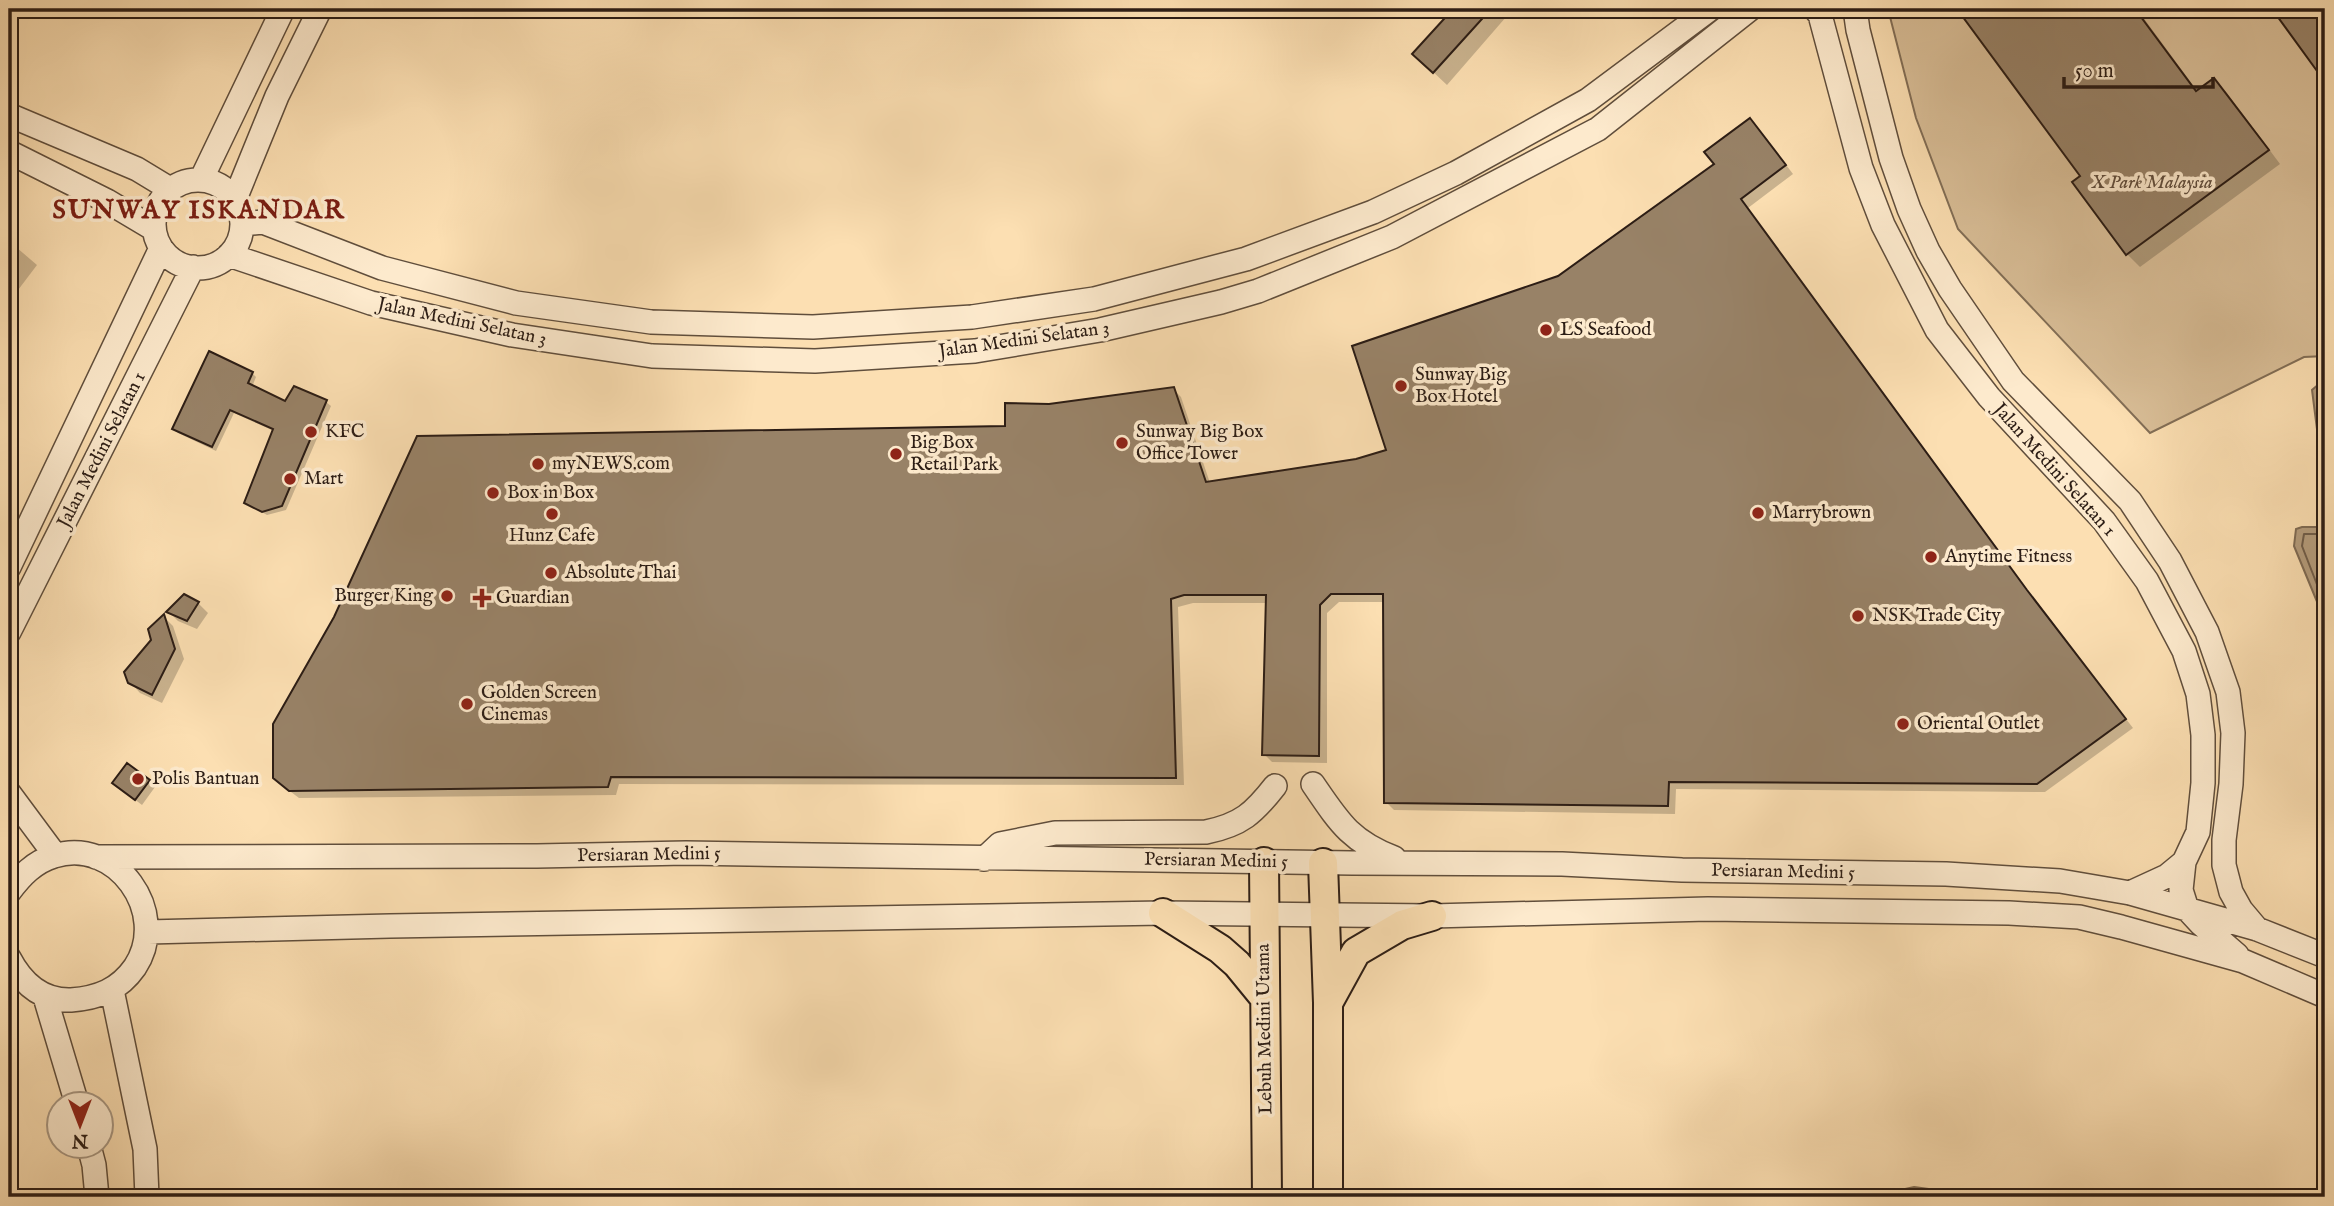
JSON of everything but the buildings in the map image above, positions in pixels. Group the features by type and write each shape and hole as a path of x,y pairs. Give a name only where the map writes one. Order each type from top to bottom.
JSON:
{"main road":[{"name":"Lebuh Medini Utama","path":"1264,862 1266,1197"},
{"path":"1323,863 1328,1003 1328,1197"},
{"path":"1163,913 1220,948 1264,997"},
{"path":"1328,1003 1356,952 1402,925 1432,916"}],"street":[{"path":"201,180 283,9"},
{"path":"235,199 277,96 320,9"},
{"name":"Jalan Medini Selatan 3","path":"243,224 263,222 383,268 516,303 652,322 813,327 972,317 1094,299 1247,259 1373,212 1456,173 1588,100 1710,9"},
{"name":"Jalan Medini Selatan 3","path":"229,255 371,303 512,335 652,356 815,361 975,351 1100,330 1221,302 1258,291 1392,237 1598,129 1750,9"},
{"name":"Jalan Medini Selatan 1","path":"1815,9 1820,15 1861,168 1884,225 1937,330 1989,397 2104,522 2147,581 2184,651 2198,694 2203,735 2203,783 2197,832 2184,862 2181,890 2187,909"},
{"name":"Jalan Medini Selatan 1","path":"1855,9 1891,158 1909,209 1928,251 1950,289 2013,381 2130,501 2170,561 2207,632 2228,692 2233,733 2224,865 2231,892 2241,910 2257,929"},
{"path":"9,116 137,169 170,189"},
{"path":"9,152 107,201 158,238 175,261 192,267 212,265 229,255 239,241 243,224 240,211 235,199 220,186 201,180 185,181 170,189 155,211 158,238"},
{"name":"Jalan Medini Selatan 1","path":"9,567 158,238"},
{"name":"Jalan Medini Selatan 1","path":"9,632 192,267"},
{"path":"1313,785 1352,836 1369,849 1406,863"},
{"path":"984,859 1000,844 1055,832 1206,832 1219,829 1256,811 1275,786"},
{"path":"9,793 55,855 32,866 9,892"},
{"name":"Persiaran Medini 5","path":"55,855 523,856 686,853 984,859 1562,864 1695,870 1946,874 2060,881 2130,893 2257,929 2325,956"},
{"path":"9,958 32,990 45,997 80,999 103,994 121,984 143,951 148,932 147,919 138,893 118,869 96,857"},
{"path":"2130,893 2167,876 2184,862"},
{"name":"Persiaran Medini 5","path":"148,932 1163,913 1432,916 1708,909 2009,913 2079,917 2248,963 2325,996"},
{"path":"2187,909 2226,948 2248,963"},
{"path":"112,990 145,1149 147,1197"},
{"path":"45,997 73,1090"},
{"path":"93,1160 97,1197"}],"green space":[{"name":"X Park Malaysia","path":"1888,9 2325,9 2325,356 2304,357 2150,433 1958,229 1916,118"},
{"path":"1914,1187 1958,1193 1966,1197 1869,1197"}],"water":[{"path":"2319,384 2325,384 2325,492 2312,390"},
{"path":"2325,527 2325,621 2294,546 2296,529"}],"place":[{"name":"LS Seafood","path":"1546,330"},
{"name":"Sunway Big Box Hotel","path":"1401,386"},
{"name":"KFC","path":"311,432"},
{"name":"Sunway Big Box Office Tower","path":"1122,443"},
{"name":"Big Box Retail Park","path":"896,454"},
{"name":"myNEWS.com","path":"538,464"},
{"name":"Mart","path":"290,479"},
{"name":"Box in Box","path":"493,493"},
{"name":"Marrybrown","path":"1758,513"},
{"name":"Hunz Cafe","path":"552,514"},
{"name":"Anytime Fitness","path":"1931,557"},
{"name":"Absolute Thai","path":"551,573"},
{"name":"Burger King","path":"447,596"},
{"name":"Guardian","path":"482,598"},
{"name":"NSK Trade City","path":"1858,616"},
{"name":"Golden Screen Cinemas","path":"467,704"},
{"name":"Oriental Outlet","path":"1903,724"},
{"name":"Polis Bantuan","path":"138,779"}],"district":[{"name":"SUNWAY ISKANDAR","path":"199,210"}]}
